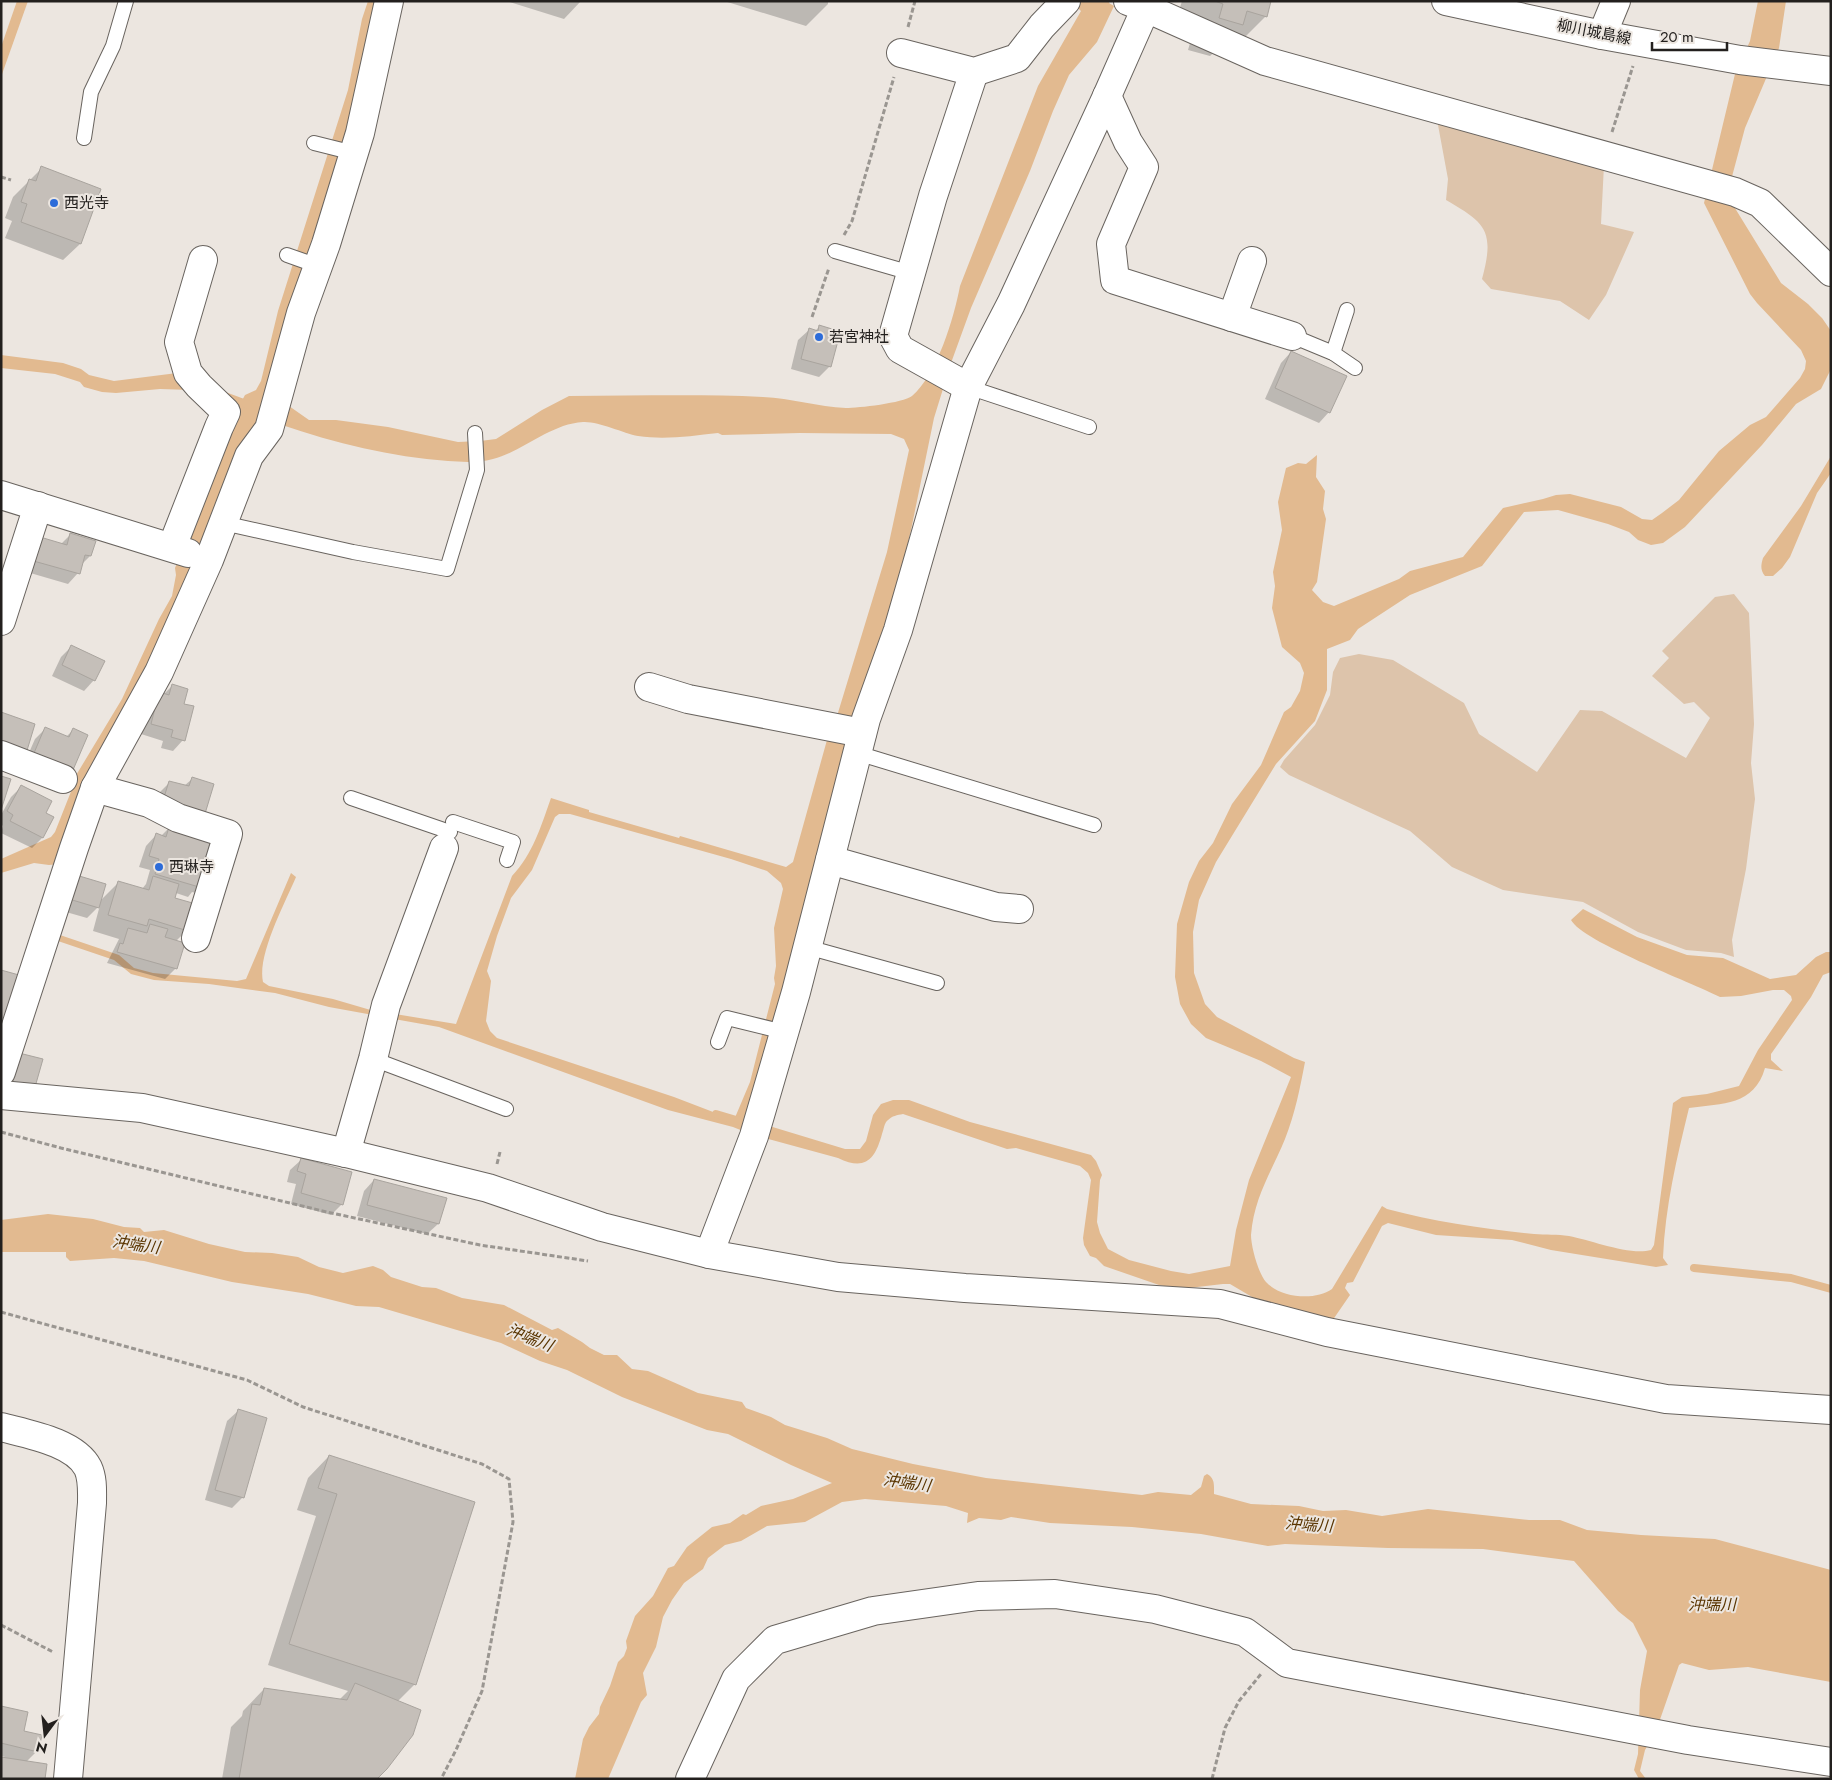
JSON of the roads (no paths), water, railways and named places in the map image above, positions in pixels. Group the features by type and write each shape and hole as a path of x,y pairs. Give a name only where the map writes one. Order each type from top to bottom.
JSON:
{"street":[{"path":"902,53 974,72 1017,58 1042,26 1066,1"},
{"name":"柳川城島線","path":"1446,1 1602,36 1740,60 1831,71"},
{"path":"1602,36 1616,1"},
{"path":"709,1254 757,1127 775,1029 807,947 830,860 850,736 866,719 898,630 961,383 1011,304 1107,96 1141,3 1265,61 1735,192 1760,203 1831,272"},
{"path":"1,1072 74,848 96,788 159,672 205,559 224,524 249,456 269,429 314,265 350,152 360,133 381,4"},
{"path":"961,383 900,348 894,336 933,196 974,72"},
{"path":"1107,96 1128,142 1144,167 1111,244 1115,280 1292,336"},
{"path":"172,547 226,412 188,373 179,342 203,260"},
{"path":"1232,317 1252,261"},
{"path":"1,495 172,547 205,559"},
{"path":"1,621 38,506"},
{"path":"649,687 850,736"},
{"path":"1,755 63,779"},
{"path":"96,788 149,803 178,818 228,834 196,938"},
{"path":"346,1153 373,1060 384,1014 451,828"},
{"path":"830,860 996,907 1019,910"},
{"path":"1,1095 142,1108 346,1153 488,1188 602,1226 709,1254 838,1277 965,1288 1220,1304 1327,1332 1666,1399 1831,1410"},
{"path":"1,1427 53,1442 73,1451 88,1467 92,1482 92,1503 68,1779"},
{"path":"690,1779 736,1679 775,1640 873,1611 978,1596 1055,1594 1155,1609 1245,1632 1287,1663 1688,1740 1831,1762"}],"lane":[{"path":"84,138 91,92 112,46 126,1"},
{"path":"314,143 350,152"},
{"path":"835,251 912,273"},
{"path":"287,255 314,265"},
{"path":"1333,353 1347,310"},
{"path":"1292,336 1333,353 1355,368"},
{"path":"961,383 1089,427"},
{"path":"224,524 353,552 448,569 477,470 475,433"},
{"path":"850,736 1094,825"},
{"path":"351,798 451,828 513,842 507,860"},
{"path":"807,947 936,983"},
{"path":"718,1042 727,1018 775,1029"},
{"path":"373,1060 506,1109"}],"water":[{"path":"17,1 28,1 1,77 1,47"},
{"path":"368,1 378,1 367,58 272,392 204,538 198,545 191,568 59,864 34,863 1,873 1,859 51,837 55,832 75,777 122,699 159,619 172,596 176,575 175,568 185,543 196,505 240,414 238,408 245,395 256,390 261,381 278,311 348,90 362,19"},
{"path":"1109,1 1114,6 1097,42 1069,75 971,308 951,363 934,418 911,530 888,625 850,749 748,1133 733,1127 668,1110 439,1027 394,1019 395,1014 456,1024 512,876 531,849 551,798 589,810 589,812 786,867 793,862 827,740 837,716 887,552 909,450 904,439 891,434 800,433 722,435 718,433 658,438 638,436 596,423 583,422 548,432 516,450 493,459 476,462 448,461 405,456 364,448 322,438 282,425 289,406 309,420 336,420 388,427 458,442 496,439 542,410 569,396 691,395 763,397 846,408 870,406 907,399 921,387 937,360 949,329 960,286 1038,86 1081,11 1072,2","holes":["559,814 570,814 731,859 767,871 781,883 783,889 774,928 775,984 750,1082 734,1120 674,1097 497,1038 490,1031 486,1021 491,981 487,971 511,898 532,870 555,817"]},
{"path":"1758,1 1786,1 1779,48 1745,128 1726,199 1730,200 1781,283 1808,304 1822,318 1831,331 1831,369 1821,389 1796,404 1762,445 1685,527 1663,543 1651,545 1638,540 1629,532 1608,524 1558,510 1524,512 1482,566 1410,595 1358,629 1350,640 1327,649 1327,690 1315,721 1276,764 1216,862 1199,900 1193,932 1194,973 1205,1004 1217,1017 1305,1062 1292,1120 1259,1197 1251,1235 1252,1246 1260,1272 1266,1282 1280,1292 1298,1296 1317,1295 1332,1289 1382,1206 1423,1218 1497,1230 1569,1236 1632,1251 1651,1250 1654,1245 1673,1103 1682,1097 1707,1094 1739,1086 1758,1050 1792,1000 1791,996 1784,990 1720,997 1595,939 1571,920 1583,909 1637,937 1687,955 1723,958 1770,979 1796,975 1816,957 1826,952 1831,952 1831,972 1823,975 1811,997 1771,1054 1771,1060 1783,1071 1765,1068 1753,1090 1736,1100 1689,1108 1666,1220 1663,1258 1668,1265 1656,1267 1551,1250 1512,1240 1436,1235 1388,1223 1382,1226 1353,1282 1347,1283 1345,1288 1350,1295 1330,1324 1274,1310 1230,1284 1180,1289 1159,1285 1104,1266 1096,1258 1090,1256 1084,1245 1083,1238 1091,1180 1088,1173 1080,1166 1016,1148 1007,1149 903,1114 887,1121 876,1151 868,1161 862,1163 847,1162 761,1137 766,1125 845,1149 860,1149 866,1141 873,1115 881,1104 893,1100 909,1100 970,1122 1091,1155 1102,1175 1097,1222 1100,1233 1108,1249 1129,1260 1189,1274 1230,1266 1236,1230 1249,1180 1291,1077 1261,1061 1206,1038 1191,1024 1180,1004 1175,977 1177,924 1189,882 1199,861 1213,843 1232,804 1261,765 1284,712 1291,707 1300,691 1304,673 1300,663 1282,647 1272,608 1275,586 1273,572 1282,530 1278,502 1286,468 1298,463 1306,464 1317,455 1316,477 1325,491 1323,509 1326,519 1317,582 1312,590 1323,602 1334,606 1399,579 1410,571 1463,557 1503,508 1556,495 1570,494 1621,507 1642,519 1652,520 1679,500 1719,451 1750,425 1766,417 1800,378 1805,369 1806,361 1801,350 1750,294 1704,203 1735,74 1750,41"},
{"path":"1,355 63,363 81,369 89,375 114,381 185,372 191,390 160,389 116,393 102,392 84,387 80,382 55,374 1,368"},
{"path":"1831,456 1831,473 1817,493 1790,557 1773,576 1765,576 1761,567 1763,558 1801,506"},
{"path":"291,873 296,877 268,944 262,971 263,982 269,986 333,999 374,1011 373,1015 329,1007 275,993 209,984 154,980 131,974 114,960 55,940 57,934 119,955 134,968 153,973 237,981 246,979"},
{"name":"沖端川","path":"48,1214 93,1219 124,1227 140,1228 144,1232 164,1230 209,1244 245,1252 272,1253 298,1257 319,1267 343,1273 373,1266 383,1270 391,1277 422,1287 436,1288 462,1298 504,1305 552,1330 558,1328 604,1355 617,1355 632,1369 648,1371 698,1393 742,1402 746,1408 771,1417 785,1425 827,1438 852,1449 913,1464 986,1478 1142,1495 1158,1492 1191,1495 1201,1487 1204,1476 1207,1474 1213,1480 1214,1494 1251,1504 1299,1506 1323,1511 1346,1510 1382,1516 1428,1509 1529,1520 1560,1520 1587,1530 1715,1539 1831,1570 1831,1682 1748,1667 1709,1670 1682,1663 1679,1665 1656,1731 1645,1750 1640,1771 1646,1779 1639,1779 1634,1770 1638,1754 1640,1690 1647,1651 1633,1623 1618,1611 1574,1561 1483,1549 1285,1544 1268,1546 1201,1534 1132,1527 1050,1523 1011,1517 1001,1520 979,1518 967,1523 968,1513 946,1506 865,1499 842,1502 805,1522 767,1526 741,1541 725,1545 708,1558 703,1569 684,1583 663,1617 656,1647 643,1673 647,1695 641,1702 608,1779 575,1779 583,1739 599,1714 618,1662 624,1656 627,1648 626,1641 635,1616 653,1596 668,1568 674,1566 687,1547 712,1527 730,1523 743,1514 746,1515 761,1506 793,1499 832,1483 728,1434 707,1430 622,1397 567,1370 540,1361 501,1343 379,1307 356,1306 308,1294 232,1282 144,1261 114,1258 70,1261 66,1257 66,1252 1,1252 1,1220"}],"waterway":[{"path":"222,395 249,405"},
{"path":"716,1114 743,1122"},
{"path":"1694,1268 1791,1278 1831,1289"}],"place":[{"name":"西光寺","path":"54,203"},
{"name":"若宮神社","path":"819,337"},
{"name":"西琳寺","path":"159,867"}]}
